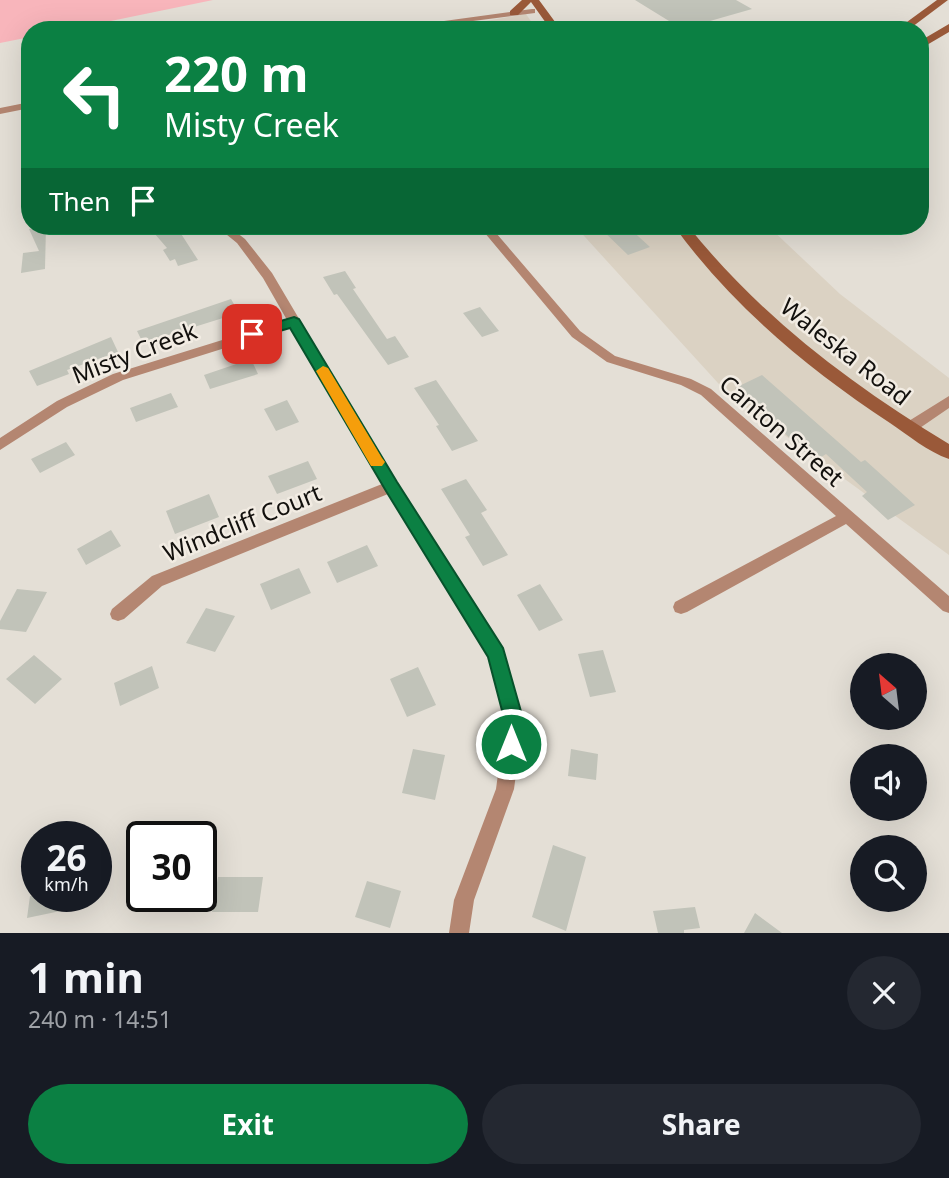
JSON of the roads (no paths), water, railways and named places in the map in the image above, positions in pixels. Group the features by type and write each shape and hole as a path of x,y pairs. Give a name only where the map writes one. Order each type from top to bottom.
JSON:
{"main road":[{"path":"914,21 943,0"},
{"path":"514,13 529,3"},
{"path":"529,3 539,21"},
{"path":"529,3 547,21"},
{"path":"929,40 949,27"},
{"name":"Waleska Road","path":"689,235 724,276 783,335 909,428 949,452"},
{"name":"Waleska Road","path":"699,235 724,276"}],"street":[{"path":"452,21 514,13"},
{"path":"0,111 21,107"},
{"path":"233,235 241,241 268,276 391,487 496,654 514,722 505,789 464,900 459,933"},
{"name":"Canton Street","path":"492,235 576,334 611,359 686,382 706,392 949,606"},
{"name":"Misty Creek","path":"0,445 62,404 118,377 294,322"},
{"path":"909,428 949,401"},
{"name":"Windcliff Court","path":"118,614 157,581 391,487"},
{"path":"681,607 847,517"}]}
